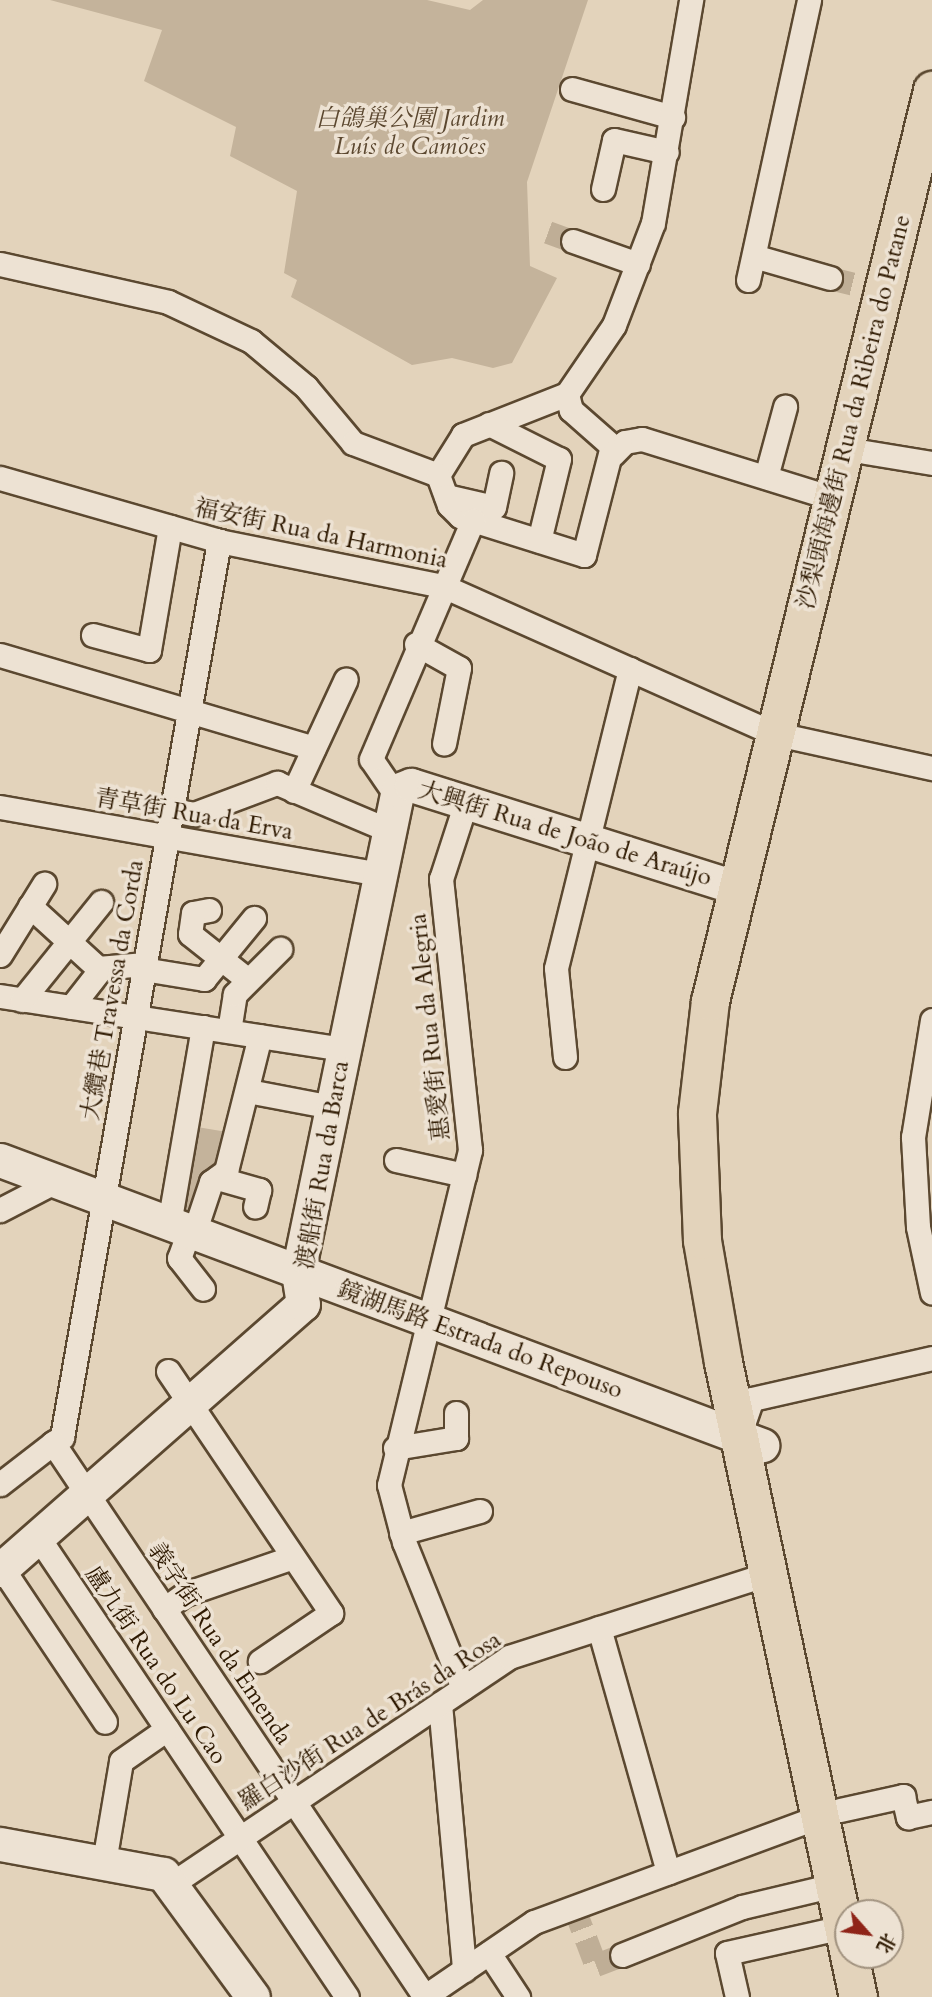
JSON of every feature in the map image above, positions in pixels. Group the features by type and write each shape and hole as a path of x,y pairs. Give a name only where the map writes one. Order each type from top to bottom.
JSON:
{"main road":[{"name":"沙梨頭海邊街 Rua da Ribeira do Patane","path":"785,736 833,498 932,90"},
{"name":"沙梨頭海邊街 Rua da Ribeira do Patane","path":"785,736 865,452 932,175"},
{"path":"785,736 748,891 701,1054 696,1175 702,1240 751,1441 830,1813 844,1899"},
{"path":"748,891 721,1058 716,1175 752,1399 751,1441 768,1574 830,1813 834,1885 838,1899"},
{"path":"854,1969 858,1997"},
{"path":"873,1969 879,1997"}],"street":[{"path":"442,486 463,435 567,398 614,326 638,264 667,152 691,0"},
{"path":"748,280 757,257 809,0"},
{"path":"572,89 673,117"},
{"path":"603,189 614,140 667,152"},
{"path":"573,241 638,264"},
{"path":"757,257 830,278"},
{"path":"0,264 168,302 251,341 306,387 353,443 442,486 494,507 501,473"},
{"path":"442,486 460,516 584,555 613,454 610,439 567,398"},
{"path":"766,477 785,407"},
{"path":"489,424 559,459 539,541"},
{"path":"613,454 625,442 642,439 833,498"},
{"name":"沙梨頭海邊街 Rua da Ribeira do Patane","path":"865,452 932,463"},
{"name":"福安街 Rua da Harmonia","path":"0,478 219,541 443,586 785,736 932,768"},
{"path":"395,794 371,759 416,644 473,520"},
{"path":"93,635 149,650 170,527"},
{"name":"大纜巷 Travessa da Corda","path":"53,1443 62,1437 219,541"},
{"path":"416,644 459,668 444,744"},
{"path":"0,654 188,714 314,748"},
{"path":"565,1057 556,968 630,669"},
{"path":"294,791 346,679"},
{"path":"172,810 194,814 277,783 388,830"},
{"name":"大興街 Rua de João de Araújo","path":"395,794 411,785 748,891"},
{"name":"渡船街 Rua da Barca","path":"1,1569 299,1311 305,1294 298,1272 395,794"},
{"name":"惠愛街 Rua da Alegria","path":"463,1688 401,1533 389,1485 395,1448 431,1321 470,1150 441,879 466,802"},
{"name":"青草街 Rua da Erva","path":"0,807 379,874"},
{"path":"0,955 8,927 30,906 44,884"},
{"path":"11,998 70,940 101,902"},
{"path":"30,906 98,968 144,967 204,979 254,918"},
{"path":"209,910 193,913 190,934 248,980"},
{"path":"229,1031 235,994 279,949"},
{"path":"71,1007 98,968"},
{"path":"11,998 344,1049"},
{"path":"932,1021 913,1137 918,1227 932,1293"},
{"path":"203,1027 179,1258 203,1289"},
{"path":"184,1229 217,1178 226,1171 260,1036"},
{"path":"248,1091 332,1107"},
{"name":"鏡湖馬路 Estrada do Repouso","path":"0,1160 751,1441"},
{"path":"396,1160 464,1175"},
{"path":"217,1178 259,1191 254,1207"},
{"path":"0,1210 56,1181"},
{"path":"752,1399 932,1358"},
{"path":"168,1371 331,1613 260,1661"},
{"path":"395,1448 456,1437 456,1413"},
{"path":"0,1483 53,1443"},
{"name":"義字街 Rua da Emenda","path":"53,1443 425,1997"},
{"path":"401,1533 480,1511"},
{"name":"盧九街 Rua do Lu Cao","path":"38,1537 347,1997"},
{"path":"164,1609 185,1594 293,1557"},
{"path":"1,1569 105,1722"},
{"name":"羅白沙街 Rua de Brás da Rosa","path":"173,1883 509,1657 768,1574"},
{"path":"599,1628 668,1872"},
{"path":"440,1704 464,1970"},
{"path":"104,1862 121,1760 167,1729"},
{"path":"425,1997 534,1922 668,1872 830,1813 904,1796 908,1817 932,1812"},
{"path":"0,1844 159,1872 173,1883 253,1997"},
{"path":"622,1955 728,1913 834,1885"},
{"path":"728,1913 737,1951"},
{"path":"737,1997 727,1953 834,1938"},
{"path":"489,1953 518,1997"}],"green space":[{"name":"白鴿巢公園 Jardim Luís de Camões","path":"50,0 427,0 470,10 483,0 588,0 527,182 530,266 557,278 512,363 493,368 452,358 412,365 291,297 297,280 284,273 297,191 230,156 236,127 144,81 162,30"},
{"path":"191,1126 233,1133 192,1228 173,1221"}],"tunnel":[{"path":"548,232 573,241"},
{"path":"830,278 883,291"},
{"path":"574,1907 596,1965 622,1955"}]}
